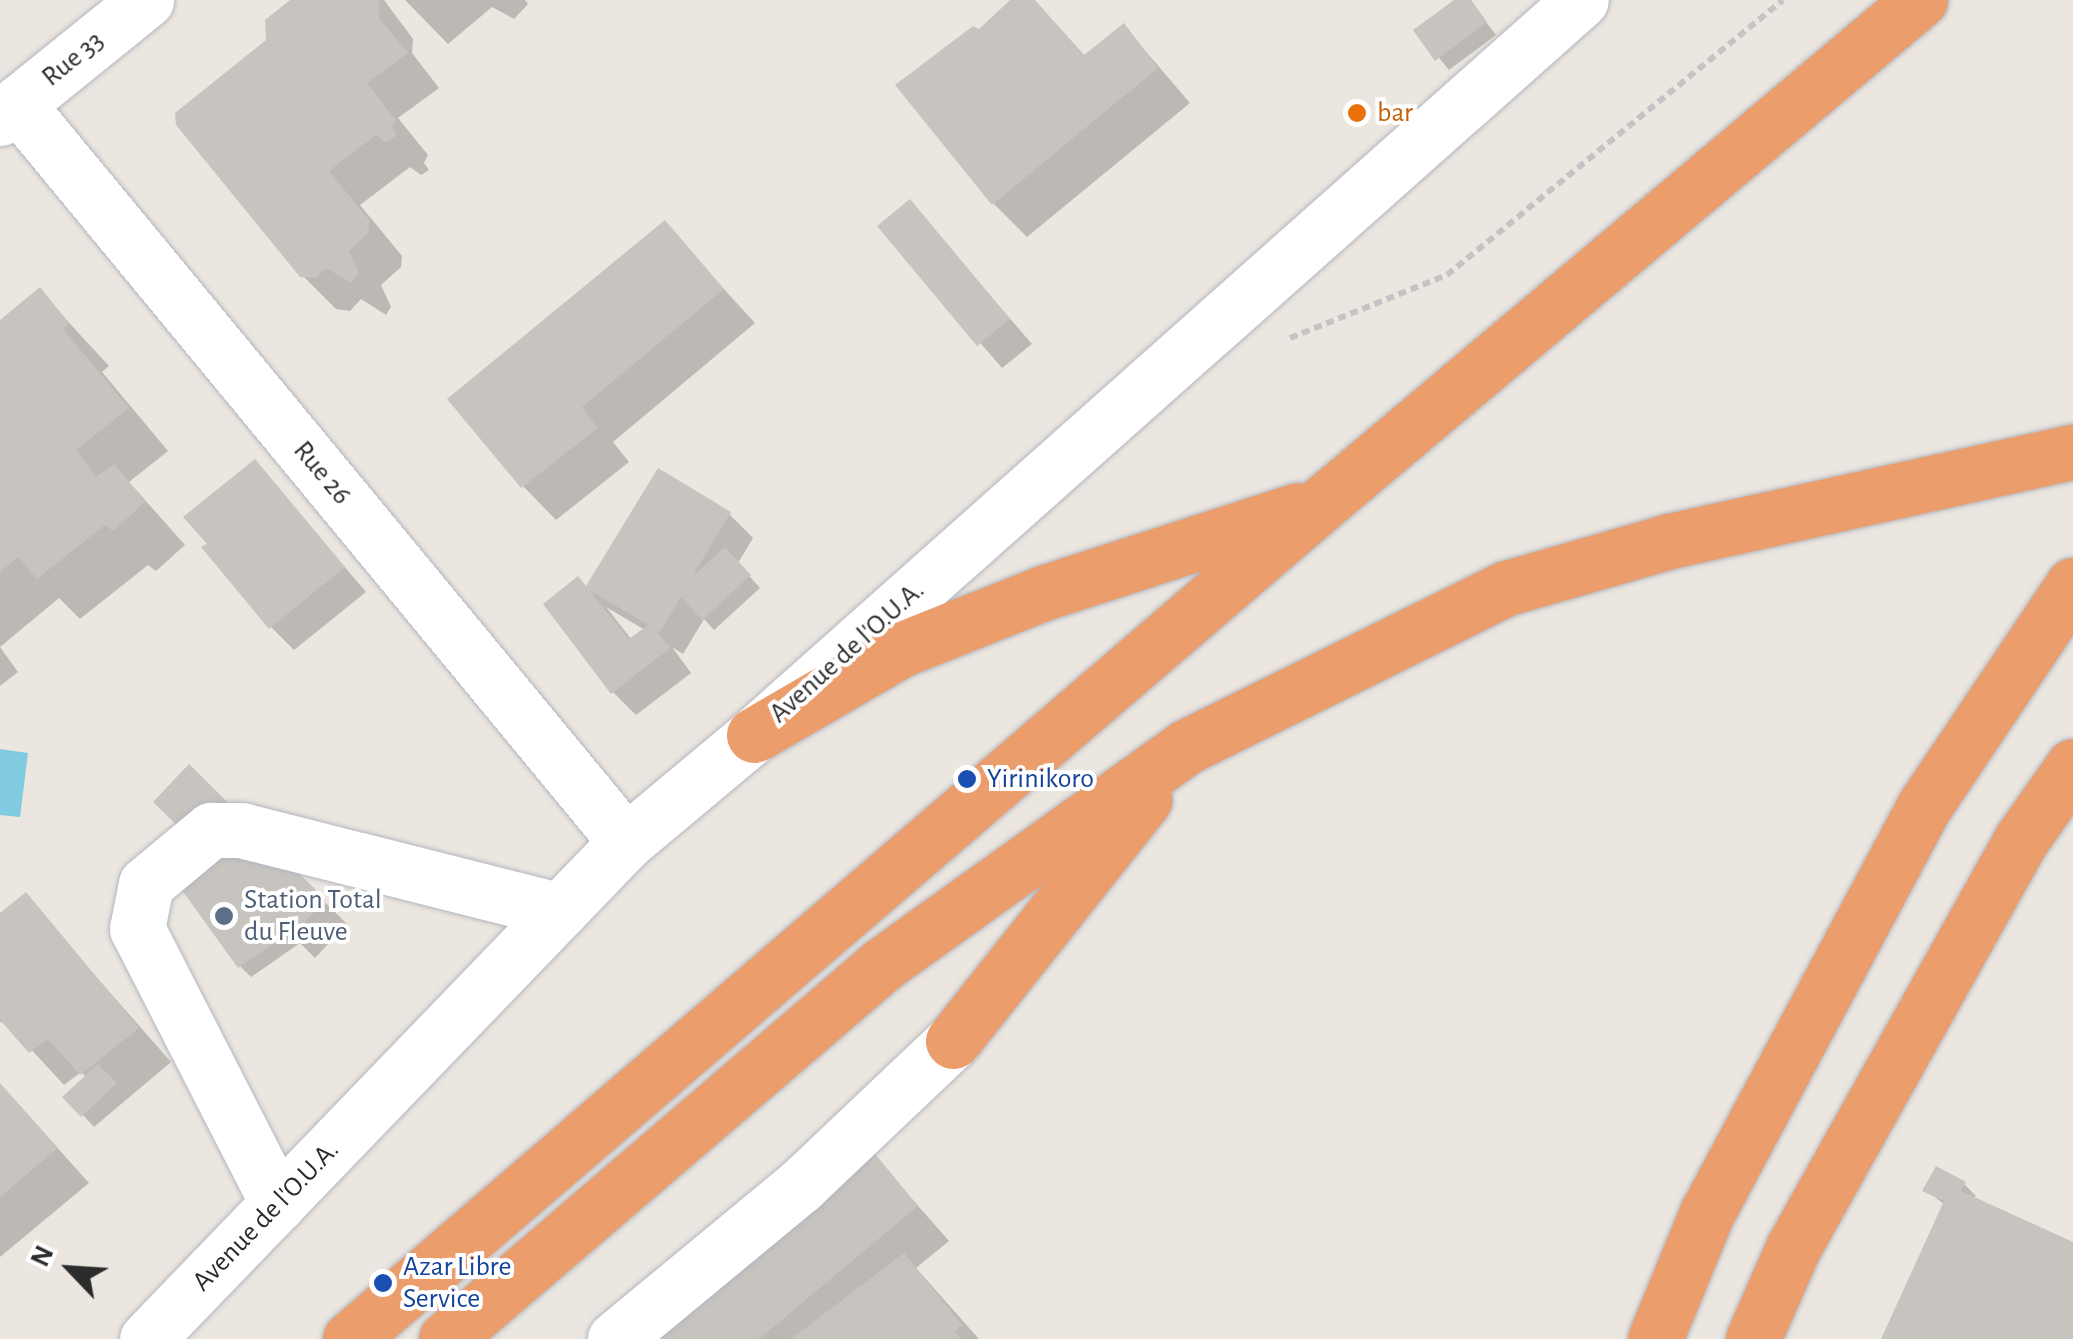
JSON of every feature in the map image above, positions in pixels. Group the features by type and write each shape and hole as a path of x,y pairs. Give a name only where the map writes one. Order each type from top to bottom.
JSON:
{"highway":[{"path":"350,1339 1325,501 1920,0"},
{"path":"446,1339 883,964 1186,747 1507,588 1670,541 2073,452"},
{"path":"754,735 900,650 1043,593 1325,501"},
{"path":"1655,1339 1707,1213 1926,805 2062,600"},
{"path":"952,1041 1186,747"},
{"path":"1752,1339 1793,1248 2021,840 2073,766"}],"street":[{"name":"Rue 33","path":"8,111 146,0"},
{"name":"Avenue de l'O.U.A.","path":"147,1339 626,842 754,735 1581,0"},
{"name":"Rue 26","path":"8,111 626,842"},
{"path":"278,1204 138,929 146,884 210,830 241,830 560,912"},
{"path":"615,1339 800,1186 952,1041"}],"path":[{"path":"1282,342 1447,276 1783,0"}],"water":[{"path":"0,749 28,753 20,817 0,815"}],"building":[{"path":"290,0 379,0 379,18 408,53 367,83 396,120 392,128 397,135 386,143 376,135 329,171 370,221 368,233 349,251 359,273 351,283 326,268 316,278 300,277 176,125 175,113 266,40 265,20"},
{"path":"1010,0 1035,0 1084,55 1124,23 1158,68 992,205 895,85 973,26 979,29"},
{"path":"1454,0 1471,0 1487,22 1435,61 1413,30"},
{"path":"910,199 1010,319 977,346 877,226"},
{"path":"665,220 724,289 582,407 598,428 521,488 447,399"},
{"path":"40,287 69,323 63,329 129,408 76,450 96,477 115,464 145,502 113,531 105,525 37,579 18,557 0,572 0,320"},
{"path":"255,459 345,567 269,629 201,547 207,544 183,517"},
{"path":"658,468 731,512 692,577 725,547 751,575 702,620 681,597 660,632 656,630 670,648 611,694 543,604 578,576 586,586","holes":["589,590 648,625 629,639"]},
{"path":"189,764 326,900 290,937 287,934 238,968 166,868 198,846 153,802"},
{"path":"26,892 139,1028 80,1075 48,1039 29,1053 0,1020 0,913"},
{"path":"98,1064 117,1083 81,1117 62,1097"},
{"path":"0,1083 58,1148 0,1197"},
{"path":"862,1138 918,1206 759,1339 623,1339"},
{"path":"1936,1166 1966,1182 1961,1191 2073,1242 2073,1339 1881,1339 1944,1201 1922,1191"},
{"path":"904,1253 962,1325 955,1331 961,1339 791,1339"}],"place":[{"name":"bar","path":"1357,113"},
{"name":"Yirinikoro","path":"967,779"},
{"name":"Station Total du Fleuve","path":"224,916"},
{"name":"Azar Libre Service","path":"383,1283"}]}
